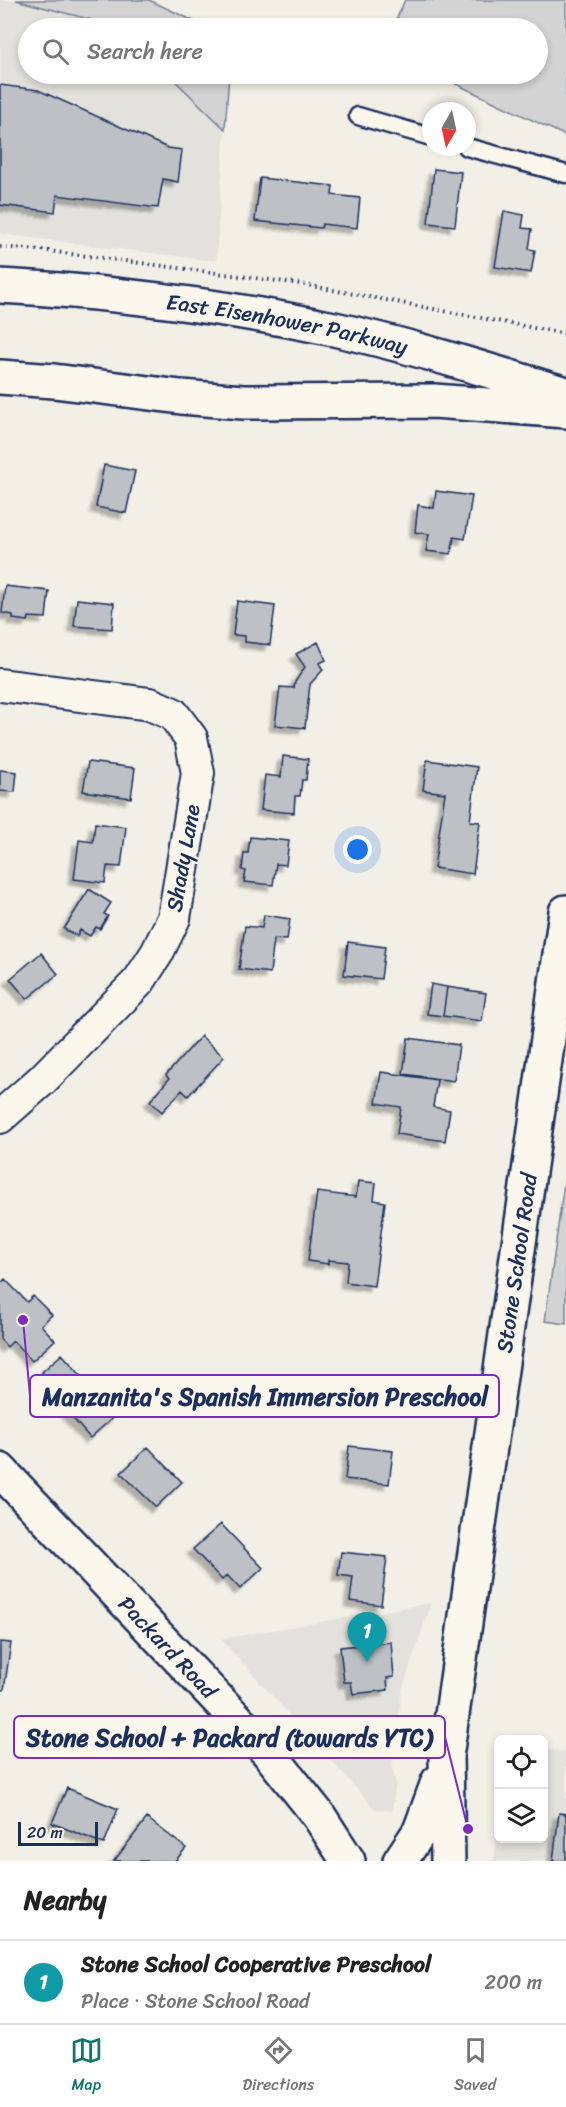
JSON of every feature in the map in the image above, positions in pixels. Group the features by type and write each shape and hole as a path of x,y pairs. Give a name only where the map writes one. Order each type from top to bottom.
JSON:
{"main road":[{"name":"East Eisenhower Parkway","path":"0,286 45,288 200,306 333,329 421,351 566,394"},
{"path":"0,377 243,402 434,401 566,411"},
{"name":"Stone School Road","path":"446,1757 566,912"},
{"name":"Packard Road","path":"0,1470 268,1752 319,1816 348,1861"},
{"path":"400,1861 420,1831 446,1757"},
{"path":"446,1757 448,1861"}],"street":[{"name":"Shady Lane","path":"0,685 150,704 173,714 191,738 198,773 174,918 157,953 139,981 42,1080 0,1117"}],"lane":[{"path":"358,116 422,134"},
{"path":"476,149 566,174"}],"path":[{"path":"0,247 156,264 301,284 566,334"}],"shaded area":[{"path":"0,0 16,0 84,18 18,18 18,84 178,84 225,129 216,261 0,234"},
{"path":"16,0 149,0 188,18 84,18"},
{"path":"405,0 566,0 566,136 456,84 548,84 548,18 397,18"},
{"path":"178,84 228,84 225,129"},
{"path":"566,1168 566,1324 545,1321"},
{"path":"431,1603 402,1690 392,1768 396,1783 392,1811 375,1809 221,1639"},
{"path":"548,1750 566,1752 566,1861 494,1861 496,1843 548,1843"}],"building":[{"path":"0,85 38,90 168,148 182,150 178,182 163,179 158,208 57,195 55,212 0,205"},
{"path":"434,169 461,172 455,226 428,223"},
{"path":"260,178 333,186 332,195 360,198 357,228 322,224 321,228 255,221"},
{"path":"504,211 524,215 522,228 532,229 529,249 535,250 531,273 495,267"},
{"path":"104,465 135,471 126,513 96,507"},
{"path":"436,491 472,496 465,539 454,537 451,554 426,551 429,534 415,532 418,505 434,508"},
{"path":"5,586 49,591 46,618 29,617 28,621 13,619 13,615 2,613"},
{"path":"77,599 114,603 112,629 74,626"},
{"path":"237,601 275,606 270,645 245,642 245,636 233,635"},
{"path":"318,642 326,660 319,663 323,670 310,684 305,728 275,725 280,687 294,688 295,682 305,667 296,654"},
{"path":"283,756 308,759 306,780 302,780 300,796 295,796 294,813 261,810 265,775 281,777"},
{"path":"427,760 477,767 470,821 480,822 473,874 434,868 445,793 423,790"},
{"path":"88,762 135,768 131,798 83,791"},
{"path":"0,770 17,772 15,792 0,791"},
{"path":"95,823 126,827 121,867 107,866 105,883 74,879 79,840 93,842"},
{"path":"250,837 289,841 286,865 276,864 273,885 244,882 246,871 242,870 244,853 248,853"},
{"path":"89,889 111,903 104,914 108,916 100,929 96,927 90,936 80,930 77,936 64,929"},
{"path":"264,915 290,919 287,940 274,939 270,973 239,969 245,926 262,928"},
{"path":"348,942 385,947 381,979 344,975"},
{"path":"41,953 58,974 27,999 10,979"},
{"path":"431,984 447,987 443,1016 427,1014"},
{"path":"447,987 486,993 482,1021 443,1016"},
{"path":"201,1036 224,1057 188,1096 182,1090 162,1112 150,1101 169,1079 166,1075"},
{"path":"408,1038 459,1045 454,1081 403,1074"},
{"path":"381,1072 437,1080 433,1107 450,1110 445,1141 397,1134 401,1107 376,1103"},
{"path":"358,1181 376,1183 374,1200 385,1202 374,1286 346,1282 348,1262 328,1260 328,1264 308,1261 317,1192 356,1197"},
{"path":"5,1279 27,1302 33,1296 52,1315 41,1325 55,1340 32,1361 13,1341 7,1347 0,1339 0,1284"},
{"path":"62,1354 116,1415 90,1438 57,1400 62,1396 42,1372"},
{"path":"349,1446 393,1451 389,1484 345,1479"},
{"path":"148,1447 182,1482 156,1507 121,1473"},
{"path":"221,1524 263,1568 240,1589 227,1575 222,1580 193,1549"},
{"path":"341,1552 387,1557 381,1605 350,1601 353,1577 338,1575"},
{"path":"0,1642 11,1643 4,1690 0,1690"},
{"path":"391,1642 394,1677 387,1678 388,1690 353,1694 351,1682 344,1682 340,1647"},
{"path":"67,1788 118,1809 104,1844 52,1823"},
{"path":"559,1813 566,1814 566,1861 553,1861"},
{"path":"147,1818 186,1848 175,1861 114,1861"}],"place":[{"name":"Manzanita's Spanish Immersion Preschool","path":"23,1320"},
{"name":"Stone School Cooperative Preschool","path":"367,1662"},
{"name":"Stone School + Packard (towards YTC)","path":"468,1829"}]}
